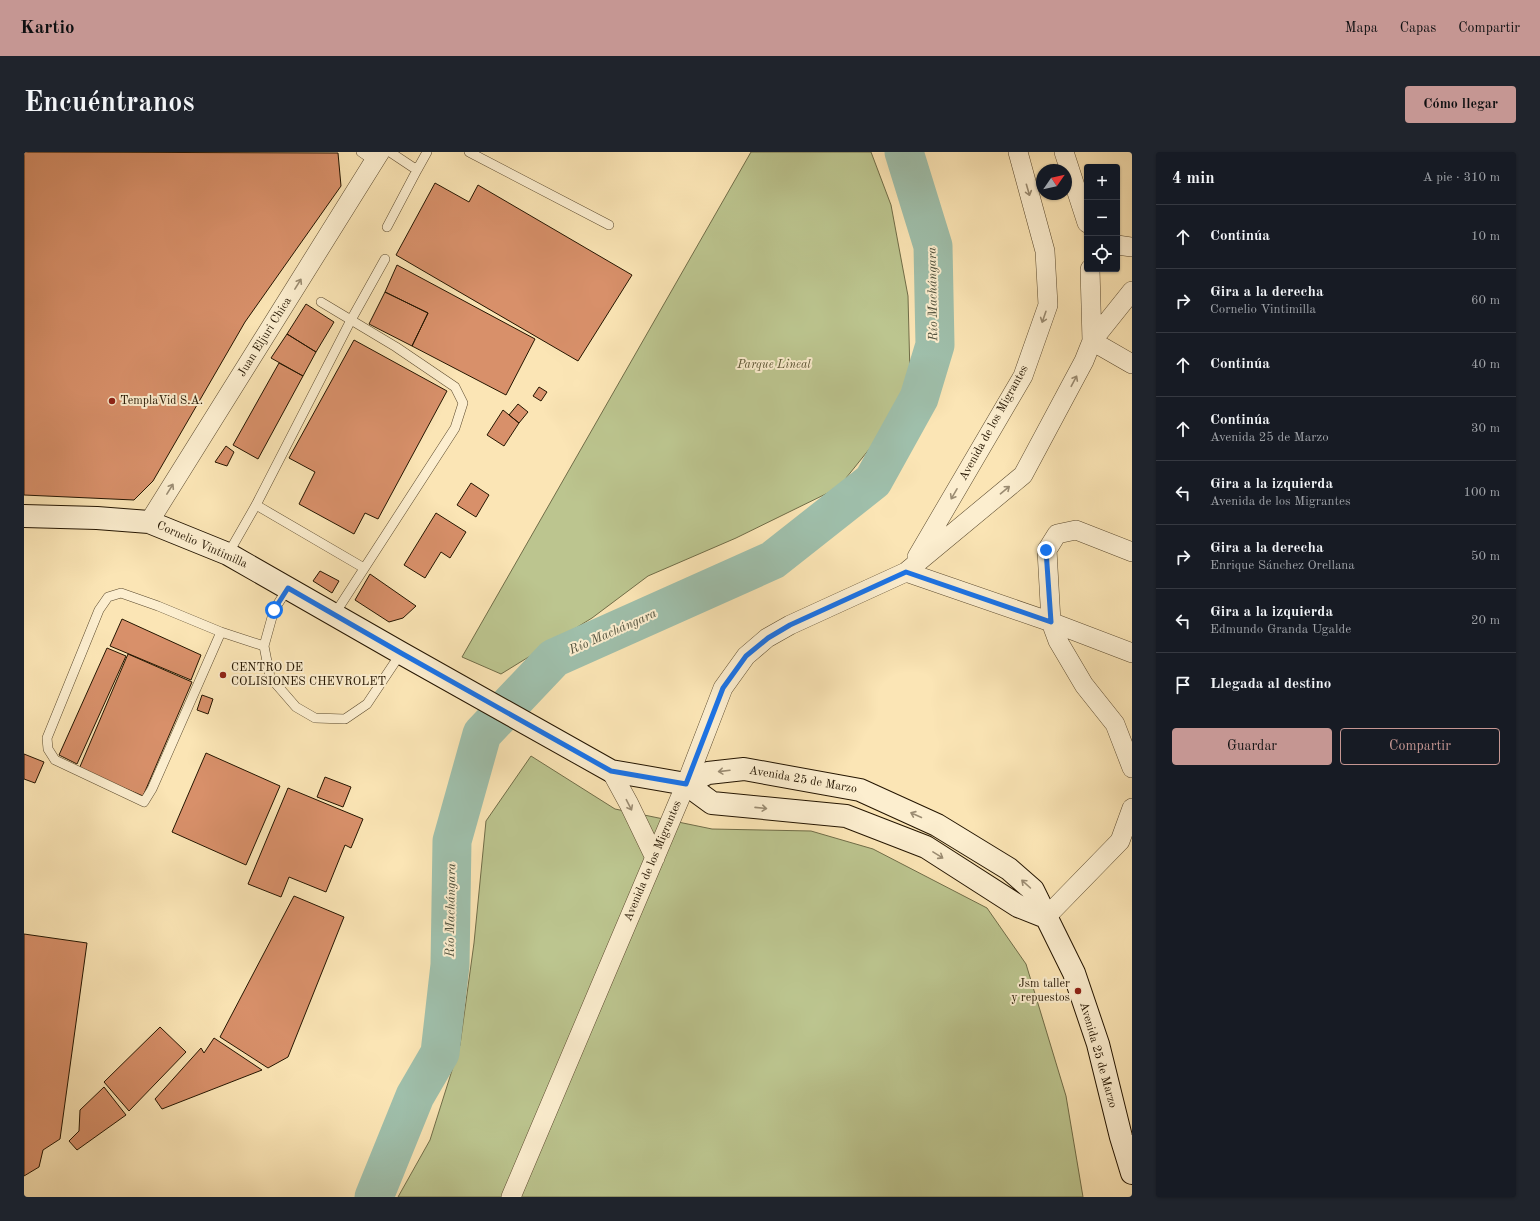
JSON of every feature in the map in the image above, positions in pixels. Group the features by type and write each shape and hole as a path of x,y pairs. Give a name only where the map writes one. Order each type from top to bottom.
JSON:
{"main road":[{"name":"Cornelio Vintimilla","path":"24,516 97,518 149,522 228,554 611,771"},
{"name":"Avenida 25 de Marzo","path":"686,784 708,773 744,769 860,790 938,825 1009,869 1033,890 1074,973 1098,1044 1132,1174"},
{"path":"611,771 686,784 712,803 846,816 926,847 1018,906 1046,917"}],"street":[{"name":"Avenida de los Migrantes","path":"908,570 1024,376 1048,305 1045,251 1018,152"},
{"path":"1064,152 1084,214"},
{"name":"Juan Eljuri Chica","path":"149,522 376,154"},
{"path":"1120,245 1132,247"},
{"name":"Avenida de los Migrantes","path":"512,1197 686,784 723,688 746,656 768,638 790,625 908,570 1023,475 1084,361 1092,341 1090,272"},
{"path":"1132,291 1092,341 1132,364"},
{"path":"1132,552 1076,530 1057,534 1046,550 1051,622 1058,641 1084,685 1115,724 1132,768"},
{"path":"908,570 1132,653"},
{"path":"611,771 655,858"},
{"path":"1046,917 1120,841 1132,808"}],"lane":[{"path":"387,227 427,152"},
{"path":"469,152 609,225"},
{"path":"376,154 417,170"},
{"path":"228,554 256,505 351,320 385,259"},
{"path":"321,302 396,347 455,387 463,403 455,428 334,615"},
{"path":"256,505 364,568"},
{"path":"288,588 274,610 264,646 270,677 296,707 315,718 345,719 367,704 401,653"},
{"path":"221,632 152,789 144,802 55,760 48,749 46,738 99,610 108,597 121,593 158,606 221,632 264,646"}],"green space":[{"name":"Parque Lineal","path":"751,152 871,152 891,205 908,296 910,375 879,437 838,488 736,538 648,576 592,618 501,674 462,657"},
{"path":"531,756 615,809 712,829 811,831 873,849 987,908 1026,964 1066,1096 1083,1197 398,1197 430,1140 460,1045 474,943 486,821"}],"building":[{"name":"TemplaVid S.A.","path":"24,152 338,153 341,186 245,322 153,481 134,500 24,495"},
{"path":"435,183 469,202 478,185 632,275 578,361 396,255"},
{"path":"397,265 535,339 506,395 412,346 428,313 385,292"},
{"path":"385,292 428,313 412,346 369,324"},
{"path":"306,304 334,322 316,352 287,334"},
{"path":"287,334 316,352 303,376 271,358"},
{"path":"354,340 447,391 378,519 365,513 354,534 299,504 315,472 289,458"},
{"path":"279,363 303,376 258,459 233,445"},
{"path":"539,387 547,392 541,401 533,396"},
{"path":"518,404 528,412 519,423 509,415"},
{"path":"503,410 519,423 504,446 487,435"},
{"path":"226,446 234,452 227,466 215,462"},
{"path":"471,483 489,495 476,517 457,505"},
{"path":"436,513 466,532 450,558 441,552 425,578 404,565"},
{"path":"320,571 339,581 332,593 313,581"},
{"path":"370,574 416,606 403,618 389,622 355,600"},
{"path":"122,619 201,655 191,680 110,646"},
{"path":"107,648 126,656 77,764 59,755"},
{"path":"128,654 192,682 143,796 79,769"},
{"path":"202,695 213,699 208,714 197,710"},
{"path":"206,753 280,786 246,865 172,832"},
{"path":"24,754 44,762 35,783 24,779"},
{"path":"325,777 351,787 343,807 317,797"},
{"path":"288,788 363,819 351,848 345,845 326,892 289,877 281,897 248,884"},
{"path":"294,896 344,917 288,1057 268,1068 220,1037"},
{"path":"24,934 87,943 60,1139 43,1150 39,1167 24,1176"},
{"path":"160,1027 186,1052 129,1111 104,1082"},
{"path":"214,1038 262,1070 162,1109 155,1099 201,1048 204,1053"},
{"path":"104,1087 126,1115 77,1150 69,1141 79,1131 80,1110"}],"waterway":[{"name":"Río Machángara","path":"374,1197 415,1096 440,1053 450,965 452,841 482,734 554,658 773,560 873,481 919,398 935,345 933,246 904,152"}],"place":[{"name":"TemplaVid S.A.","path":"112,401"},
{"name":"CENTRO DE COLISIONES CHEVROLET","path":"223,675"},
{"name":"Jsm taller y repuestos","path":"1078,991"}],"route":[{"path":"274,610 288,588 611,771 686,784 723,688 746,656 768,638 790,625 906,572 1051,622 1046,550"}]}
